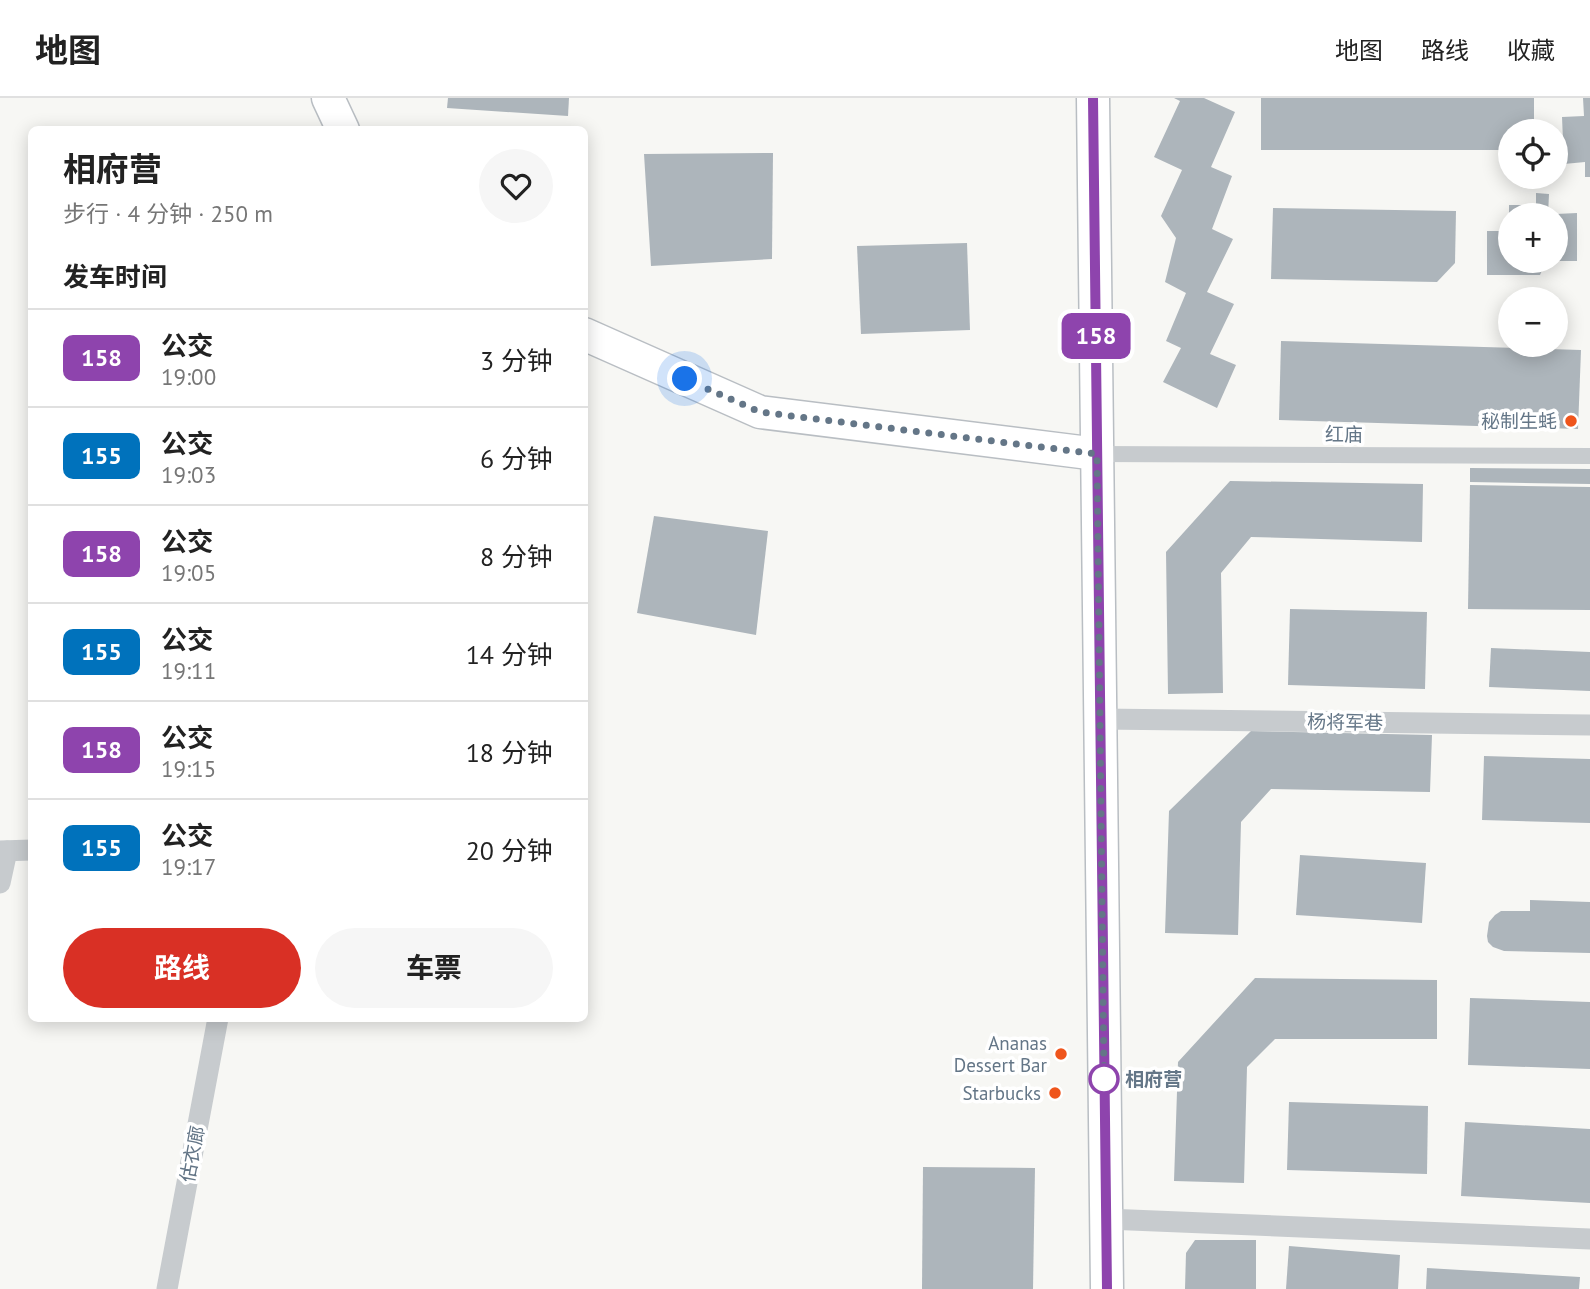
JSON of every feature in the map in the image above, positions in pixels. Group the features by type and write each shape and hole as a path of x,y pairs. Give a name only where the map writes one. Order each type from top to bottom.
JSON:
{"main road":[{"path":"328,98 341,126"},
{"path":"1093,98 1107,1289"},
{"path":"588,336 760,412 1097,454"}],"street":[{"name":"红庙","path":"1097,454 1590,456"},
{"name":"杨将军巷","path":"1100,719 1590,725"},
{"path":"0,883 4,851 28,850"},
{"name":"估衣廊","path":"167,1289 217,1022"},
{"path":"1106,1219 1590,1239"}],"building":[{"path":"448,98 569,98 568,116 447,108"},
{"path":"1174,98 1204,98 1235,112 1211,167 1232,176 1212,229 1233,239 1207,292 1234,304 1210,354 1236,365 1217,408 1163,382 1181,348 1166,341 1186,293 1165,282 1176,238 1161,216 1182,170 1154,157 1180,101"},
{"path":"1261,98 1534,98 1534,119 1498,119 1498,150 1261,150"},
{"path":"1583,98 1590,98 1590,177 1585,177 1585,162 1568,164 1568,119 1562,119 1584,116"},
{"path":"773,153 772,259 651,266 644,154"},
{"path":"1536,193 1549,194 1549,203 1536,203"},
{"path":"1273,208 1456,211 1455,263 1437,282 1271,279"},
{"path":"1568,213 1577,213 1577,261 1568,261"},
{"path":"1487,231 1498,231 1498,273 1541,273 1540,275 1487,275"},
{"path":"967,243 970,330 861,334 857,246"},
{"path":"1281,341 1498,348 1498,357 1568,357 1568,350 1581,350 1578,429 1279,420"},
{"path":"1470,468 1590,469 1590,484 1470,482"},
{"path":"1230,481 1423,484 1422,542 1251,537 1221,573 1223,693 1168,694 1166,552"},
{"path":"1470,485 1590,487 1590,610 1468,609"},
{"path":"654,516 768,531 756,635 637,613"},
{"path":"1290,609 1427,612 1425,689 1288,685"},
{"path":"1491,648 1590,652 1590,691 1489,687"},
{"path":"1251,731 1432,735 1430,792 1271,789 1241,822 1238,935 1165,933 1169,811"},
{"path":"1484,756 1590,759 1590,823 1482,820"},
{"path":"1300,855 1426,863 1422,923 1296,915"},
{"path":"1530,900 1590,902 1590,953 1504,951 1493,947 1487,936 1489,922 1501,911 1530,911"},
{"path":"1255,978 1437,980 1437,1039 1275,1039 1247,1067 1244,1183 1174,1181 1178,1062"},
{"path":"1470,998 1590,1002 1590,1069 1468,1065"},
{"path":"1289,1102 1428,1106 1427,1174 1287,1170"},
{"path":"1465,1122 1590,1129 1590,1203 1461,1196"},
{"path":"923,1167 1035,1168 1033,1289 922,1289"},
{"path":"1195,1240 1256,1240 1256,1289 1185,1289 1186,1253"},
{"path":"1289,1246 1400,1255 1398,1289 1286,1289"},
{"path":"1427,1268 1580,1277 1579,1289 1426,1289"}],"bus line":[{"name":"158","path":"1093,98 1107,1289"}],"place":[{"name":"秘制生蚝","path":"1571,421"},
{"name":"Ananas Dessert Bar","path":"1061,1054"},
{"name":"相府营","path":"1104,1079"},
{"name":"Starbucks","path":"1055,1093"}],"route":[{"path":"685,379 760,412 1097,454 1104,1079"}]}
